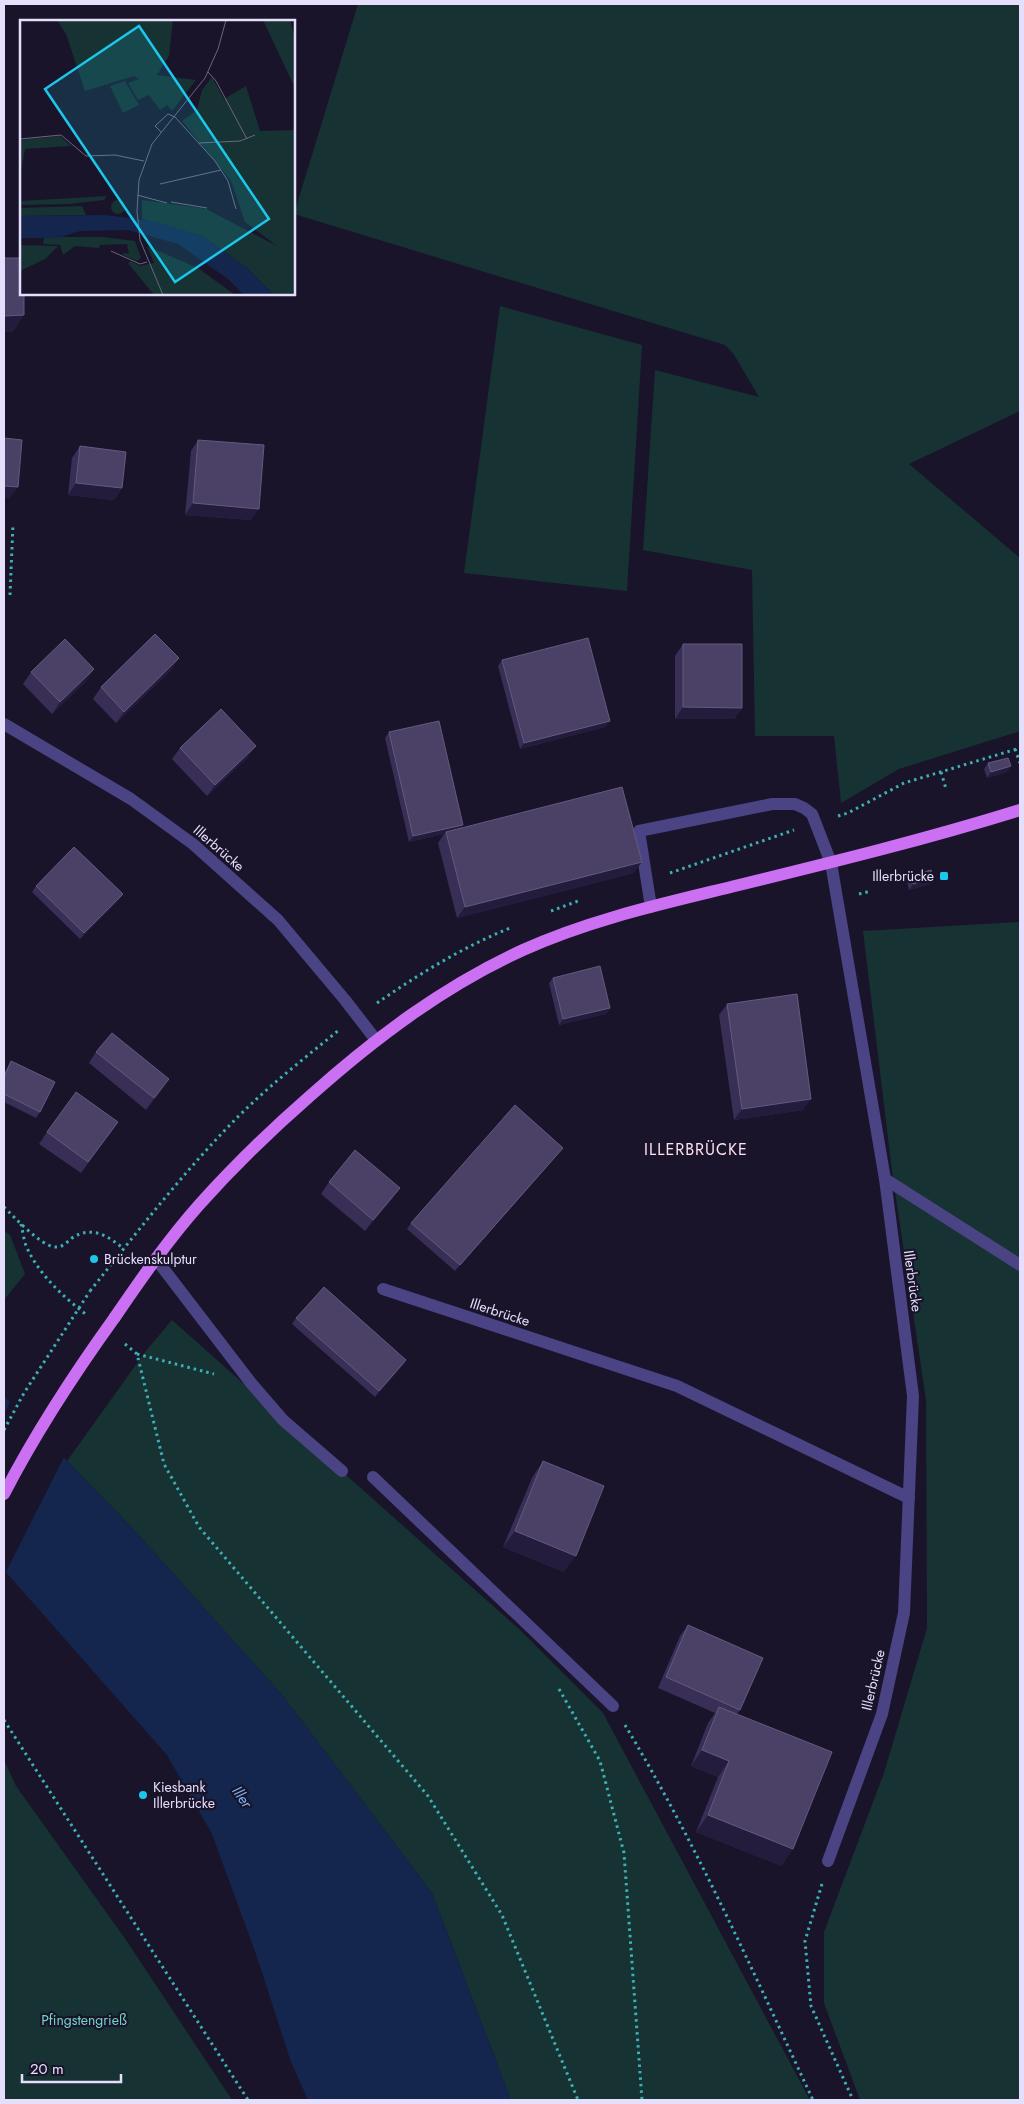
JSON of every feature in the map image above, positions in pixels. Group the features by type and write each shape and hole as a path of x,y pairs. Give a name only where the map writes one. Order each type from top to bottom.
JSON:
{"main road":[{"path":"4,1494 28,1448 74,1374 156,1259 197,1207 243,1157 343,1067 376,1040 432,1000 479,972 523,950 590,925 651,907 831,863 1020,810"}],"street":[{"name":"Illerbrücke","path":"4,724 131,800 193,844 278,920 376,1040"},
{"path":"651,907 639,831 784,802 804,808 812,814 815,823"},
{"name":"Illerbrücke","path":"815,823 831,863 885,1179 914,1396 904,1612 882,1714 828,1862"},
{"path":"885,1179 1020,1265"},
{"path":"156,1259 251,1383 283,1420 342,1471"},
{"name":"Illerbrücke","path":"383,1289 677,1386 909,1498"},
{"path":"373,1477 613,1706"}],"path":[{"path":"10,595 13,524"},
{"path":"815,823 848,813 904,782 1020,748"},
{"path":"1015,749 1020,763"},
{"path":"942,772 946,789"},
{"path":"4,1207 21,1224 46,1243 56,1247 65,1244 83,1232 97,1232 111,1239 124,1249 90,1291 24,1393 4,1430"},
{"path":"21,1224 27,1249 42,1272 63,1296 93,1319"},
{"path":"122,1342 137,1354 251,1383"},
{"path":"137,1354 164,1464 198,1527 428,1796 502,1916 578,2100"},
{"path":"555,1682 600,1761 624,1853 642,2100"},
{"path":"613,1706 662,1786 760,1986 813,2100"},
{"path":"4,1720 248,2100"},
{"path":"828,1862 805,1941 812,2006 853,2100"}],"green space":[{"path":"358,4 1020,4 1020,411 909,464 1020,558 1020,731 899,769 841,803 834,736 755,736 752,570 643,550 655,370 759,397 733,353 725,345 295,214"},
{"path":"500,306 642,345 627,591 464,573"},
{"path":"1020,922 1020,2100 860,2100 824,2003 824,1932 884,1773 927,1628 926,1400 892,1171 863,931"},
{"path":"4,1231 10,1235 25,1274 4,1300"},
{"path":"172,1320 519,1629 603,1713 810,2100 511,2100 432,1893 283,1696 135,1531 67,1461 145,1352"},
{"name":"Pfingstengrieß","path":"4,1760 16,1786 126,1940 232,2100 4,2100"}],"water":[{"name":"Iller","path":"4,1396 135,1531 283,1696 432,1893 511,2100 308,2100 291,2062 257,1957 212,1834 167,1755 4,1570"}],"pier":[{"path":"11,1400 65,1455 5,1574 4,1414"}],"building":[{"path":"4,258 20,258 20,295 24,295 24,315 4,316"},
{"path":"4,438 22,440 18,487 4,486"},
{"path":"198,440 264,445 259,509 193,503"},
{"path":"80,446 126,452 122,488 76,483"},
{"path":"155,634 179,658 124,712 101,687"},
{"path":"588,638 610,721 524,743 502,660"},
{"path":"65,639 94,669 60,702 31,672"},
{"path":"683,644 742,644 742,708 683,707"},
{"path":"221,709 256,746 215,785 180,748"},
{"path":"439,721 463,825 413,836 389,732"},
{"path":"1008,758 1011,766 991,772 988,763"},
{"path":"622,787 642,862 465,907 446,832"},
{"path":"74,847 123,894 84,933 36,886"},
{"path":"931,870 934,878 913,884 911,876"},
{"path":"600,966 610,1008 563,1019 553,978"},
{"path":"797,994 811,1099 742,1109 727,1004"},
{"path":"112,1033 169,1079 154,1098 96,1052"},
{"path":"11,1061 55,1082 40,1112 4,1094 4,1077"},
{"path":"76,1092 118,1122 88,1162 47,1132"},
{"path":"515,1105 563,1148 460,1265 411,1223"},
{"path":"355,1150 400,1188 373,1220 329,1182"},
{"path":"324,1287 406,1360 379,1391 296,1318"},
{"path":"543,1461 604,1486 576,1556 515,1531"},
{"path":"688,1625 763,1658 740,1710 666,1677"},
{"path":"719,1707 832,1752 793,1849 708,1815 729,1761 702,1750"}],"place":[{"name":"Illerbrücke","path":"944,876"},
{"name":"Brückenskulptur","path":"94,1259"},
{"name":"Kiesbank Illerbrücke","path":"143,1795"}],"district":[{"name":"ILLERBRÜCKE","path":"696,1149"}]}
